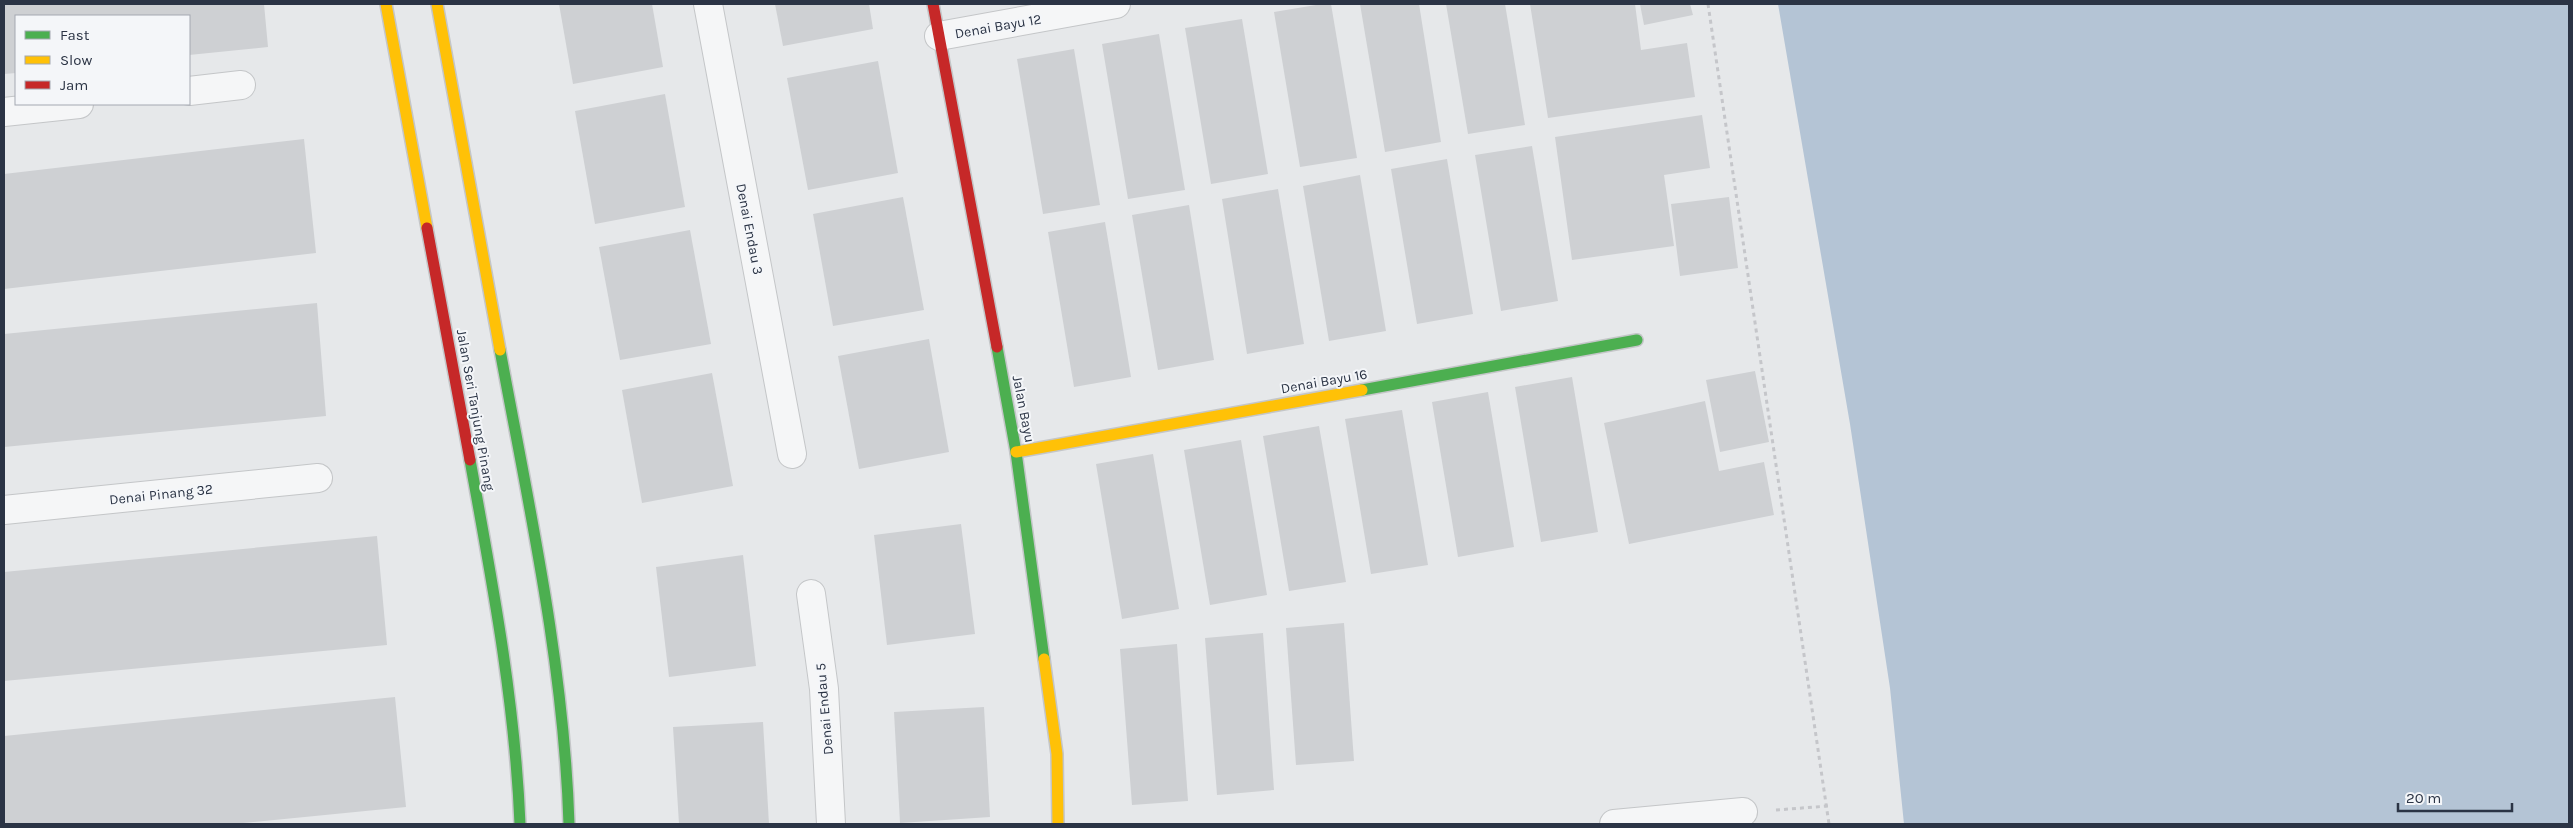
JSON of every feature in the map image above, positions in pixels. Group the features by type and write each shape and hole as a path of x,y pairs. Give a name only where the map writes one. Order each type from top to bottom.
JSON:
{"main road":[{"name":"Jalan Seri Tanjung Pinang","path":"386,4 502,634 518,774 520,824"},
{"path":"437,4 551,626 568,790 569,824"},
{"name":"Jalan Bayu","path":"932,4 1016,452 1057,754 1058,824"},
{"name":"Denai Bayu 16","path":"1016,452 1636,340"}],"street":[{"name":"Denai Endau 3","path":"708,4 792,454"},
{"name":"Denai Bayu 12","path":"939,36 1116,4"},
{"path":"190,91 241,85"},
{"path":"4,112 70,105"},
{"name":"Denai Pinang 32","path":"4,510 318,478"},
{"name":"Denai Endau 5","path":"811,594 824,689 831,824"},
{"path":"1614,824 1743,812"}],"path":[{"path":"1708,4 1830,824"},
{"path":"1743,812 1828,806"}],"water":[{"path":"1778,4 2569,4 2569,824 1904,824 1890,688 1850,424"}],"building":[{"path":"4,4 264,4 268,47 190,55 190,15 15,15 15,73 4,74"},
{"path":"559,4 652,4 663,67 573,84"},
{"path":"775,4 869,4 873,29 783,46"},
{"path":"1331,4 1357,158 1300,167 1274,12"},
{"path":"1360,4 1419,4 1441,142 1385,152"},
{"path":"1446,4 1505,4 1525,125 1468,134"},
{"path":"1530,4 1635,4 1641,50 1687,43 1695,97 1548,118"},
{"path":"1640,4 1690,4 1693,15 1644,25"},
{"path":"1242,19 1268,174 1211,184 1185,28"},
{"path":"1159,34 1185,190 1128,199 1102,44"},
{"path":"1074,49 1100,205 1043,214 1017,59"},
{"path":"878,61 898,173 808,190 787,78"},
{"path":"665,94 685,207 595,224 575,111"},
{"path":"1702,115 1710,168 1664,175 1674,246 1572,260 1555,137"},
{"path":"304,139 316,253 4,289 4,174"},
{"path":"1532,146 1558,301 1501,311 1475,155"},
{"path":"1447,159 1473,314 1417,324 1391,169"},
{"path":"1360,175 1386,331 1329,341 1303,186"},
{"path":"1278,189 1304,344 1247,354 1222,199"},
{"path":"903,197 924,310 833,326 813,214"},
{"path":"1729,197 1738,268 1680,276 1671,204"},
{"path":"1189,205 1214,360 1158,370 1132,215"},
{"path":"1105,222 1131,377 1074,387 1048,232"},
{"path":"690,230 711,344 620,360 599,247"},
{"path":"317,303 326,416 4,447 4,334"},
{"path":"929,339 949,452 859,469 838,356"},
{"path":"1755,371 1769,442 1720,452 1706,380"},
{"path":"712,373 733,486 642,503 622,390"},
{"path":"1572,377 1598,532 1541,542 1515,387"},
{"path":"1488,392 1514,547 1458,557 1432,402"},
{"path":"1705,401 1719,471 1764,462 1774,515 1629,544 1604,423"},
{"path":"1402,410 1428,565 1371,574 1345,419"},
{"path":"1319,426 1346,582 1289,591 1263,436"},
{"path":"1241,440 1267,595 1210,605 1184,450"},
{"path":"1153,454 1179,609 1122,619 1096,464"},
{"path":"961,524 975,634 887,645 874,535"},
{"path":"377,536 387,645 4,681 4,572"},
{"path":"743,555 756,666 669,677 656,567"},
{"path":"1344,623 1354,761 1296,765 1286,628"},
{"path":"1263,633 1274,790 1217,795 1205,638"},
{"path":"1177,644 1188,801 1132,805 1120,649"},
{"path":"395,697 406,807 233,824 4,824 4,736"},
{"path":"984,707 990,817 900,823 894,712"},
{"path":"763,722 769,824 679,824 673,727"}],"traffic: fast":[{"path":"1362,390 1637,340"},
{"path":"997,347 1016,452 1044,659"},
{"path":"500,350 544,586 553,645 566,764 569,824"},
{"path":"470,460 508,687 520,824"}],"traffic: slow":[{"path":"386,4 427,228"},
{"path":"437,4 500,350"},
{"path":"1016,452 1362,390"},
{"path":"1044,659 1057,754 1058,824"}],"traffic: jam":[{"path":"933,4 997,347"},
{"path":"427,228 470,460"}]}
